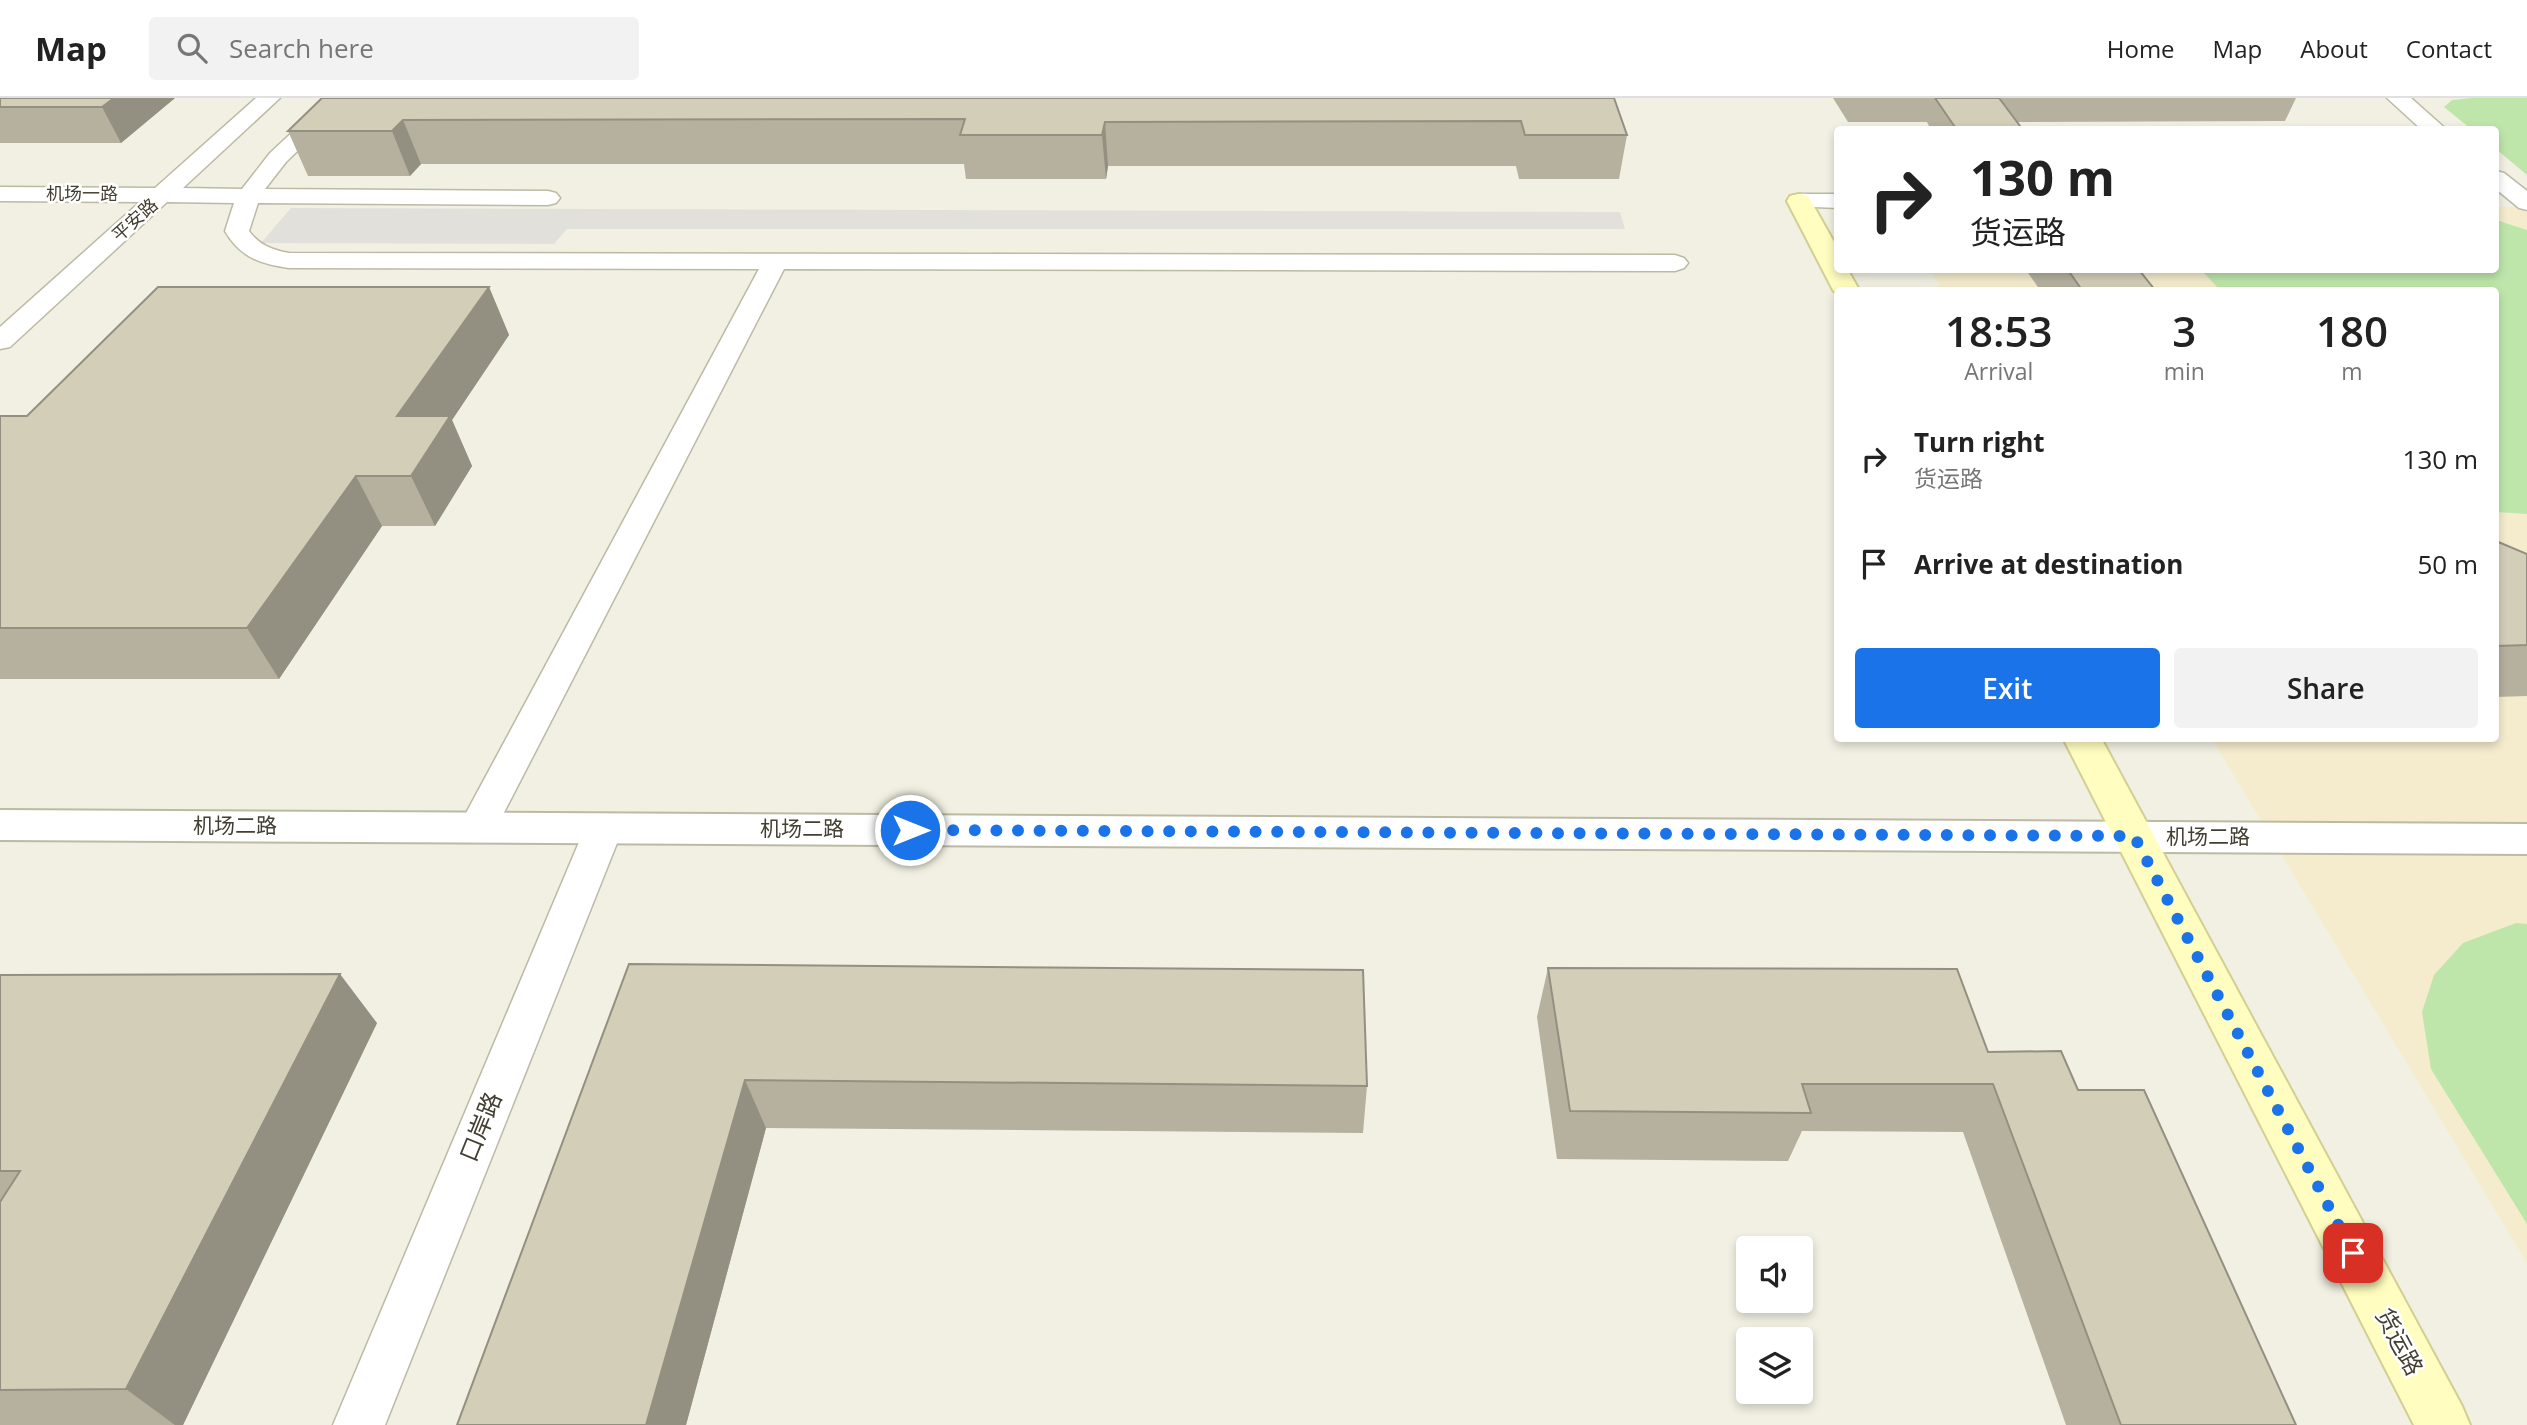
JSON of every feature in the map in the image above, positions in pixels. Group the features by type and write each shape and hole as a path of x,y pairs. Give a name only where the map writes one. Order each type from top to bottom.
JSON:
{"street":[{"path":"1798,201 1834,268"},
{"name":"货运路","path":"2084,742 2443,1425"},
{"name":"机场二路","path":"0,825 2527,839"}],"lane":[{"name":"平安路","path":"0,341 269,98"},
{"path":"341,98 282,155 249,195 237,231 248,247 272,259 349,262 1675,262"},
{"path":"2398,98 2431,126"},
{"path":"2499,181 2516,196"},
{"name":"机场一路","path":"0,194 548,198"},
{"path":"1798,201 1834,201"},
{"path":"477,828 775,263"},
{"name":"口岸路","path":"359,1425 604,828"}],"shaded area":[{"path":"2499,207 2527,207 2527,1263 2214,742 2499,742 2499,287 1940,287 1932,273 2499,273"},
{"path":"291,208 1620,212 1625,229 567,229 554,244 261,243"}],"green space":[{"path":"2527,98 2527,175 2499,152 2499,126 2467,126 2444,107 2452,100"},
{"path":"2499,221 2527,230 2527,514 2499,512 2499,287 2217,287 2204,273 2499,273"},
{"path":"2516,923 2527,924 2527,1224 2431,1069 2422,1012 2434,975 2463,943"}],"building":[{"path":"0,98 114,98 102,107 0,107"},
{"path":"322,98 1614,98 1627,135 1525,135 1521,121 1105,122 1102,135 960,135 965,119 403,120 392,131 288,131"},
{"path":"1935,98 1999,98 2020,126 1954,126"},
{"path":"2070,273 2141,273 2153,287 2080,287"},
{"path":"158,287 489,287 397,416 450,416 411,476 356,476 247,628 0,628 0,416 27,416"},
{"path":"2499,542 2527,554 2527,645 2499,646"},
{"path":"629,964 1363,970 1367,1086 745,1080 646,1425 457,1425"},
{"path":"1548,968 1957,969 1988,1052 2061,1051 2078,1090 2144,1090 2296,1425 2121,1425 1993,1084 1802,1084 1811,1113 1570,1111"},
{"path":"340,974 126,1389 0,1390 0,1202 20,1171 0,1171 0,975"}],"route":[{"path":"910,830 2134,836 2353,1253"}]}
